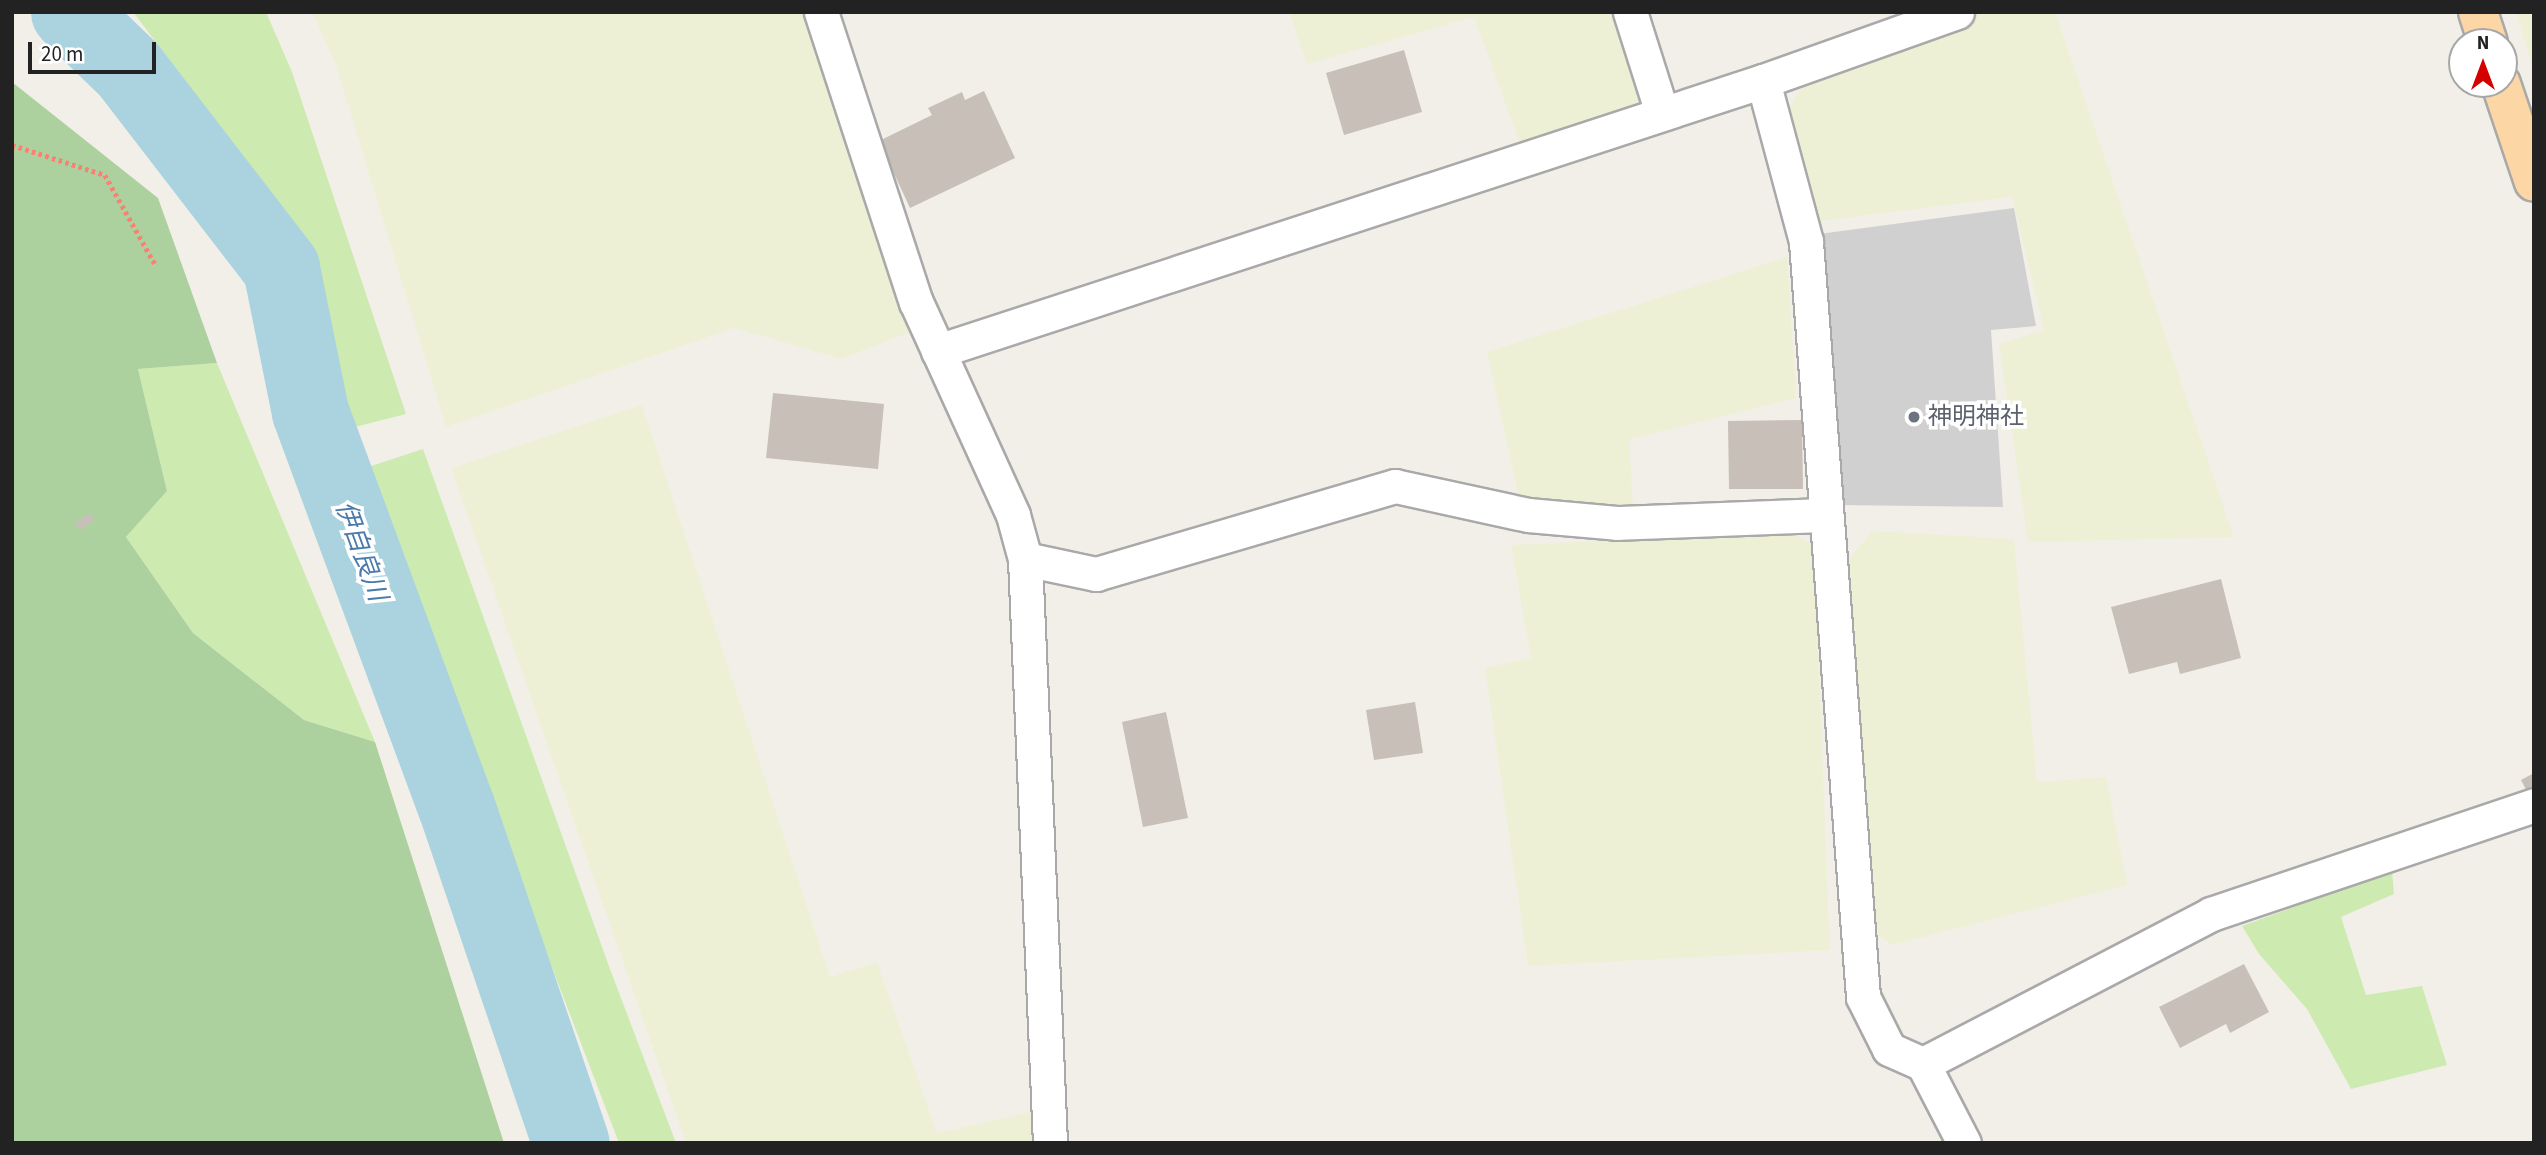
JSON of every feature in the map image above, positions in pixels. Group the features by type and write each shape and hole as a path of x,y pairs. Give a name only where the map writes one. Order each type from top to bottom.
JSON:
{"main road":[{"path":"2506,98 2534,183"}],"street":[{"path":"821,12 916,302 1013,515 1025,559 1051,1143"},
{"path":"1630,12 1662,113"},
{"path":"937,351 1763,81 1956,12"},
{"path":"1763,81 1806,242 1863,997 1889,1049 1923,1064 1964,1143"},
{"path":"1025,559 1096,574 1395,486 1528,515 1617,523 1826,515"},
{"path":"1923,1064 2211,914 2534,805"}],"path":[{"path":"12,145 105,175 156,266"}],"shaded area":[{"name":"神明神社","path":"2014,208 2036,326 1991,330 2003,507 1837,505 1819,234"}],"green space":[{"path":"133,12 266,12 292,72 406,414 355,427 269,191"},
{"path":"312,12 803,12 912,331 841,359 734,328 446,427 336,65"},
{"path":"1289,12 1614,12 1642,101 1520,144 1474,17 1307,64"},
{"path":"1982,12 2055,12 2234,537 2028,542 1999,344 2044,330 2012,197 1814,222 1782,119 1815,67"},
{"path":"2516,12 2534,12 2534,72"},
{"path":"12,82 158,198 217,363 138,369 167,491 126,537 193,633 304,720 375,742 504,1143 12,1143"},
{"path":"1787,257 1796,398 1629,439 1633,506 1521,507 1487,352"},
{"path":"217,363 375,742 304,720 193,633 126,537 167,491 138,369"},
{"path":"642,405 830,977 877,962 937,1133 1040,1110 1040,1143 686,1143 451,468"},
{"path":"423,449 610,969 676,1143 619,1143 362,469"},
{"path":"1872,531 2014,539 2037,782 2106,777 2127,885 1892,945 1864,924 1848,561"},
{"path":"1793,532 1814,546 1830,950 1528,966 1485,668 1531,658 1511,545"},
{"path":"2392,871 2394,894 2341,917 2366,995 2422,986 2447,1065 2351,1089 2307,1009 2259,954 2242,926"}],"building":[{"path":"1404,50 1422,112 1344,135 1326,73"},
{"path":"984,91 1015,158 910,208 879,141 932,115 928,108 962,92 965,100"},
{"path":"773,393 884,404 878,469 766,458"},
{"path":"1802,420 1803,489 1729,489 1728,421"},
{"path":"90,513 94,520 80,530 75,523"},
{"path":"2221,579 2241,658 2180,674 2177,662 2129,674 2111,607"},
{"path":"1415,702 1423,753 1374,760 1366,710"},
{"path":"1166,712 1188,818 1143,827 1122,722"},
{"path":"2534,773 2534,805 2521,780"},
{"path":"2244,964 2269,1012 2230,1033 2226,1024 2180,1048 2159,1007"}],"waterway":[{"name":"伊自良川","path":"69,12 128,69 281,268 310,412 456,806 571,1143"}],"place":[{"name":"神明神社","path":"1914,417"}]}
